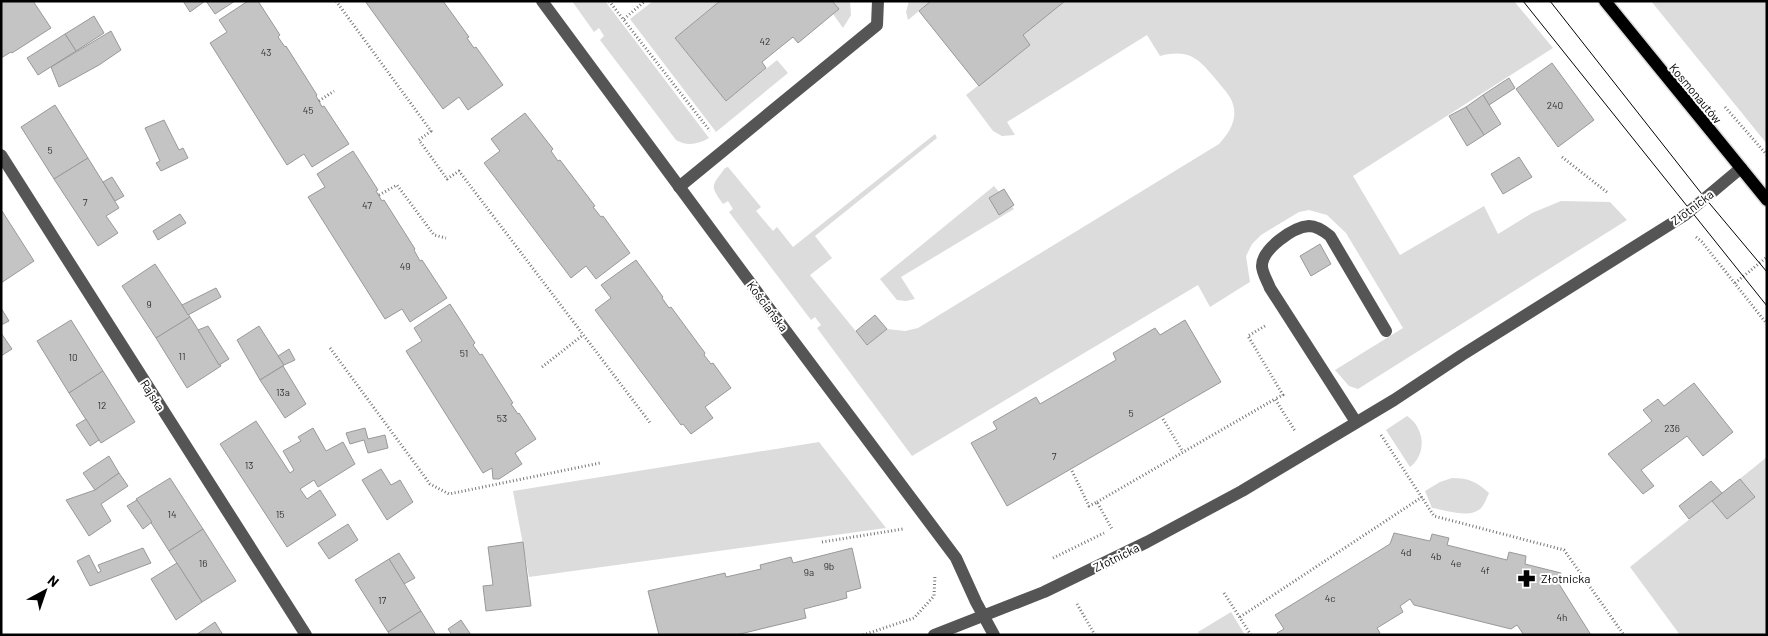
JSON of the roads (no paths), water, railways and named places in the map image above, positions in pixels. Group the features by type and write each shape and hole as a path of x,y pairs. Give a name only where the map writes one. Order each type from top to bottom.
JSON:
{"main road":[{"name":"Kosmonautów","path":"1605,1 1767,200"}],"street":[{"name":"Kościańska","path":"542,1 956,558 994,635"},
{"path":"679,187 877,25 878,1"},
{"name":"Rajska","path":"1,155 306,635"},
{"name":"Złotnicka","path":"934,635 1044,592 1208,511 1356,422 1685,215 1741,168"},
{"path":"1356,422 1270,288 1262,267 1264,254 1278,241 1302,227 1312,226 1322,230 1330,236 1386,331"}],"tram line":[{"path":"1523,1 1767,306"},
{"path":"1550,1 1705,198 1767,272"}],"place":[{"name":"Złotnicka","path":"1527,578"}]}
